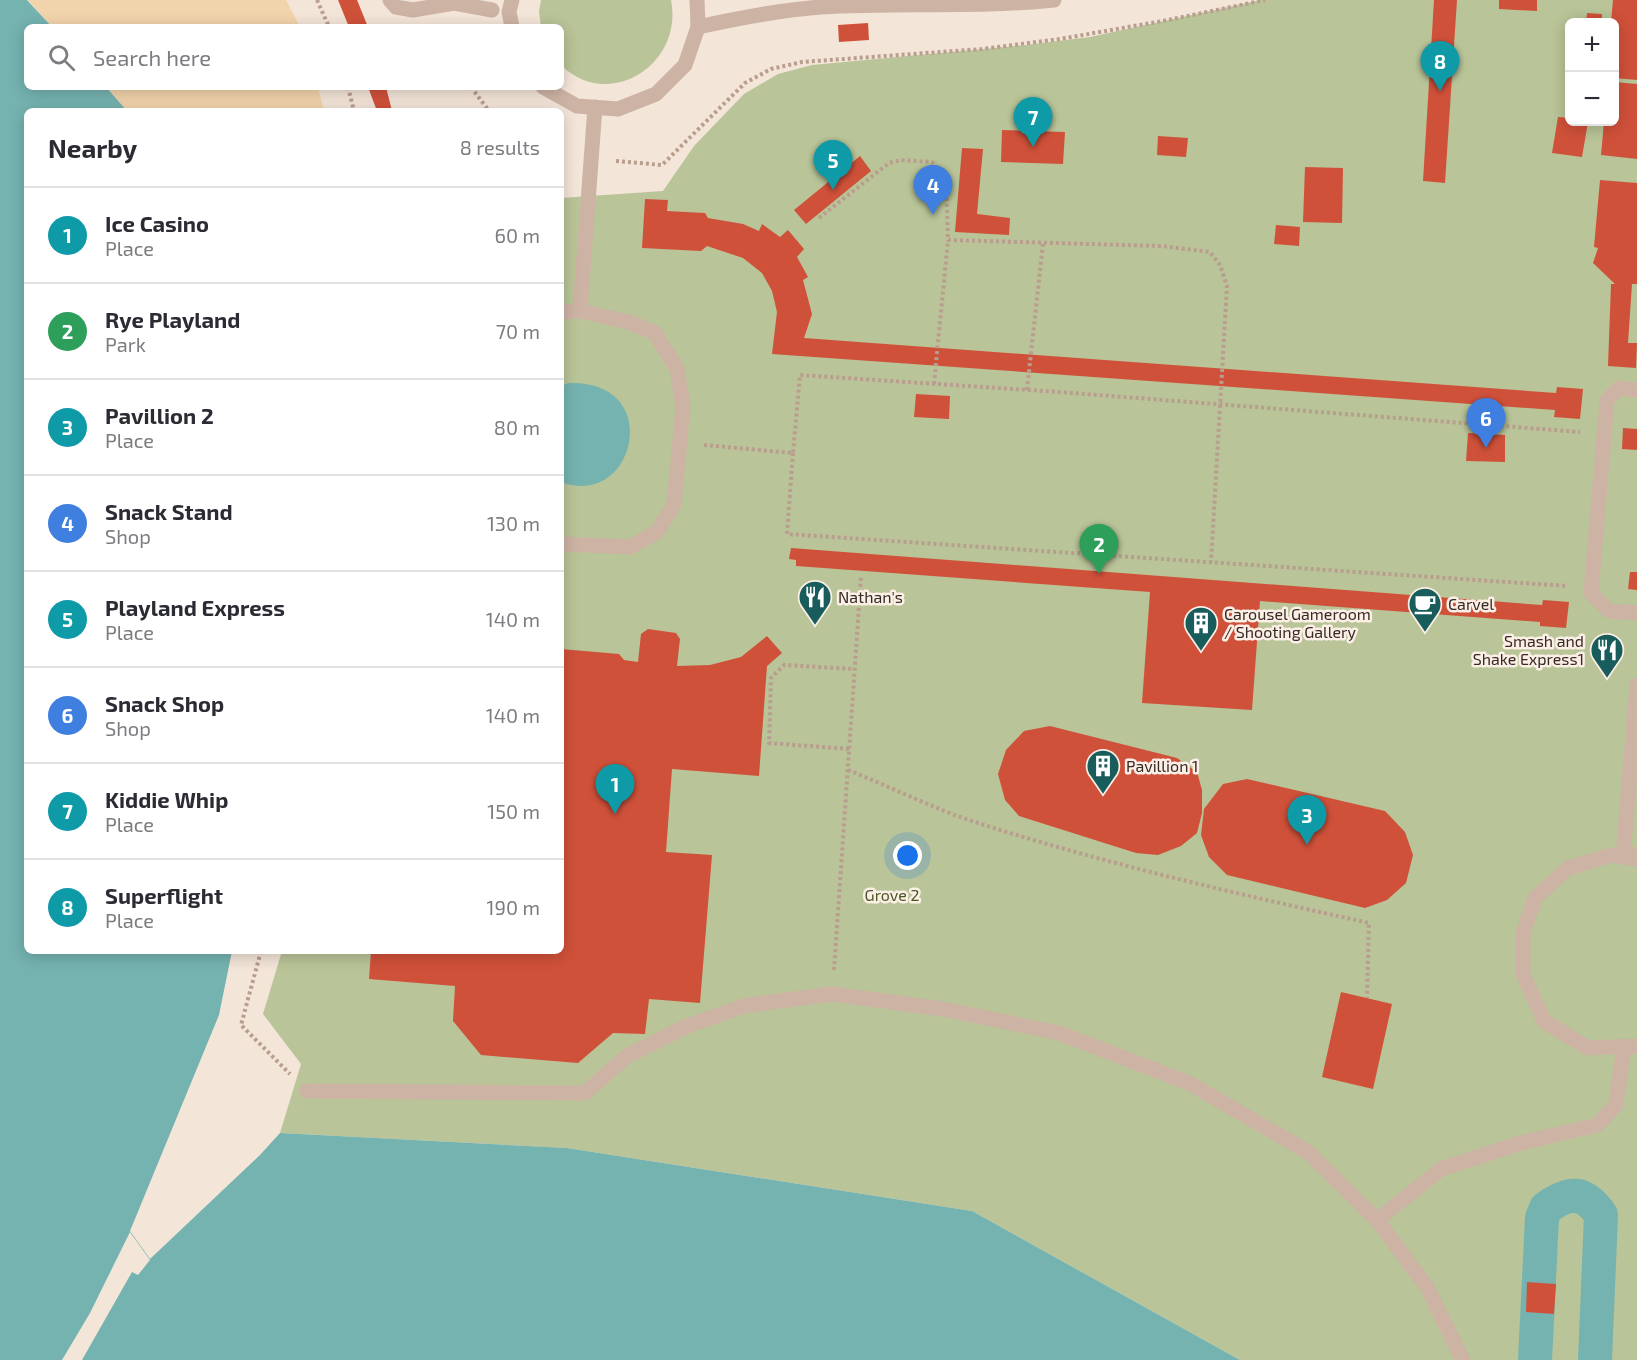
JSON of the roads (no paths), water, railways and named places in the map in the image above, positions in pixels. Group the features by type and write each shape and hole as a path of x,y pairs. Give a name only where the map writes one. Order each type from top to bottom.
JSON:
{"street":[{"path":"390,0 396,8 413,10 452,1 492,5 511,13"},
{"path":"548,90 577,106 618,109 656,94 685,65 698,27 697,0"},
{"path":"698,27 757,14 822,7 1010,5 1054,0"},
{"path":"580,311 595,107"},
{"path":"564,312 580,311 632,323 656,333 677,369 683,407 674,504 657,532 630,547 564,544"},
{"path":"1637,390 1619,388 1607,400 1591,593 1609,610 1637,613"},
{"path":"1377,1220 1442,1169 1521,1143 1597,1125 1616,1105 1630,1046 1588,1048 1544,1021 1523,974 1523,933 1535,898 1568,868 1611,855 1632,855 1637,685"},
{"path":"307,1091 585,1093 627,1056 685,1027 743,1006 832,994 943,1009 1059,1033 1189,1083 1308,1152 1377,1220 1427,1287 1463,1360"}],"water":[{"path":"0,0 27,0 49,24 24,24 24,90 109,90 124,108 24,108 24,954 231,954 219,1015 130,1231 150,1259 260,1155 280,1133 567,1148 972,1211 1240,1360 0,1360"},
{"path":"569,383 600,388 619,401 629,420 629,442 622,462 607,478 587,486 564,482 564,385"}],"waterway":[{"path":"1535,1360 1542,1218 1546,1208 1569,1196 1582,1197 1601,1215 1595,1360"}],"place":[{"name":"Superflight","path":"1440,91"},
{"name":"Kiddie Whip","path":"1033,147"},
{"name":"Playland Express","path":"833,190"},
{"name":"Snack Stand","path":"933,215"},
{"name":"Snack Shop","path":"1486,448"},
{"name":"Rye Playland","path":"1099,574"},
{"name":"Nathan's","path":"815,626"},
{"name":"Carvel","path":"1425,633"},
{"name":"Carousel Gameroom / Shooting Gallery","path":"1201,652"},
{"name":"Smash and Shake Express1","path":"1607,679"},
{"name":"Pavillion 1","path":"1103,795"},
{"name":"Ice Casino","path":"615,814"},
{"name":"Pavillion 2","path":"1307,845"}],"park label":[{"name":"Grove 2","path":"892,895"}]}
